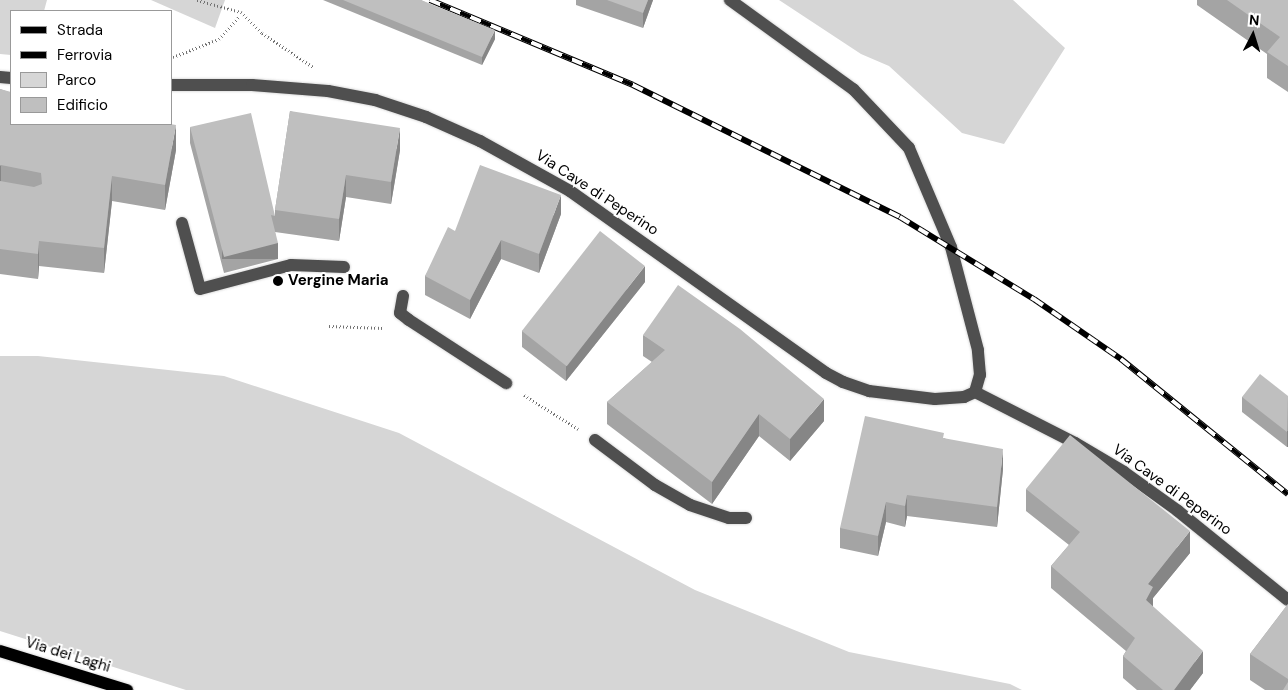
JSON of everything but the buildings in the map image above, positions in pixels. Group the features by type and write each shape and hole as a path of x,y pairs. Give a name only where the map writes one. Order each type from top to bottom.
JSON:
{"main road":[{"name":"Via dei Laghi","path":"0,651 127,690"}],"street":[{"path":"730,0 853,89 886,120 909,148 951,247 978,350 980,375 975,392"},
{"name":"Via Cave di Peperino","path":"172,84 252,84 328,91 375,100 426,117 528,166 619,225 826,374 870,391 935,399 964,398 975,392 1075,443 1124,472 1178,511 1288,600"},
{"path":"182,223 200,289 290,265 344,267"},
{"path":"403,296 400,312 506,383"},
{"path":"595,440 655,485 690,505 729,518 746,518"}],"path":[{"path":"197,0 241,12 262,33 309,61 328,91"},
{"path":"173,57 219,39 239,17"},
{"path":"329,326 388,328 395,326 400,312"},
{"path":"506,383 595,440"}],"green space":[{"path":"0,0 47,0 44,10 10,10 10,55 0,54"},
{"path":"151,0 225,0 215,28"},
{"path":"779,0 1013,0 1065,48 1004,144 962,133 889,66 861,54"},
{"path":"0,356 38,356 224,376 399,433 695,590 849,652 1010,684 1022,690 186,690 0,631"}],"railway":[{"path":"430,0 633,85 900,217 1034,299 1121,359 1288,494"}],"place":[{"name":"Vergine Maria","path":"278,281"}]}
